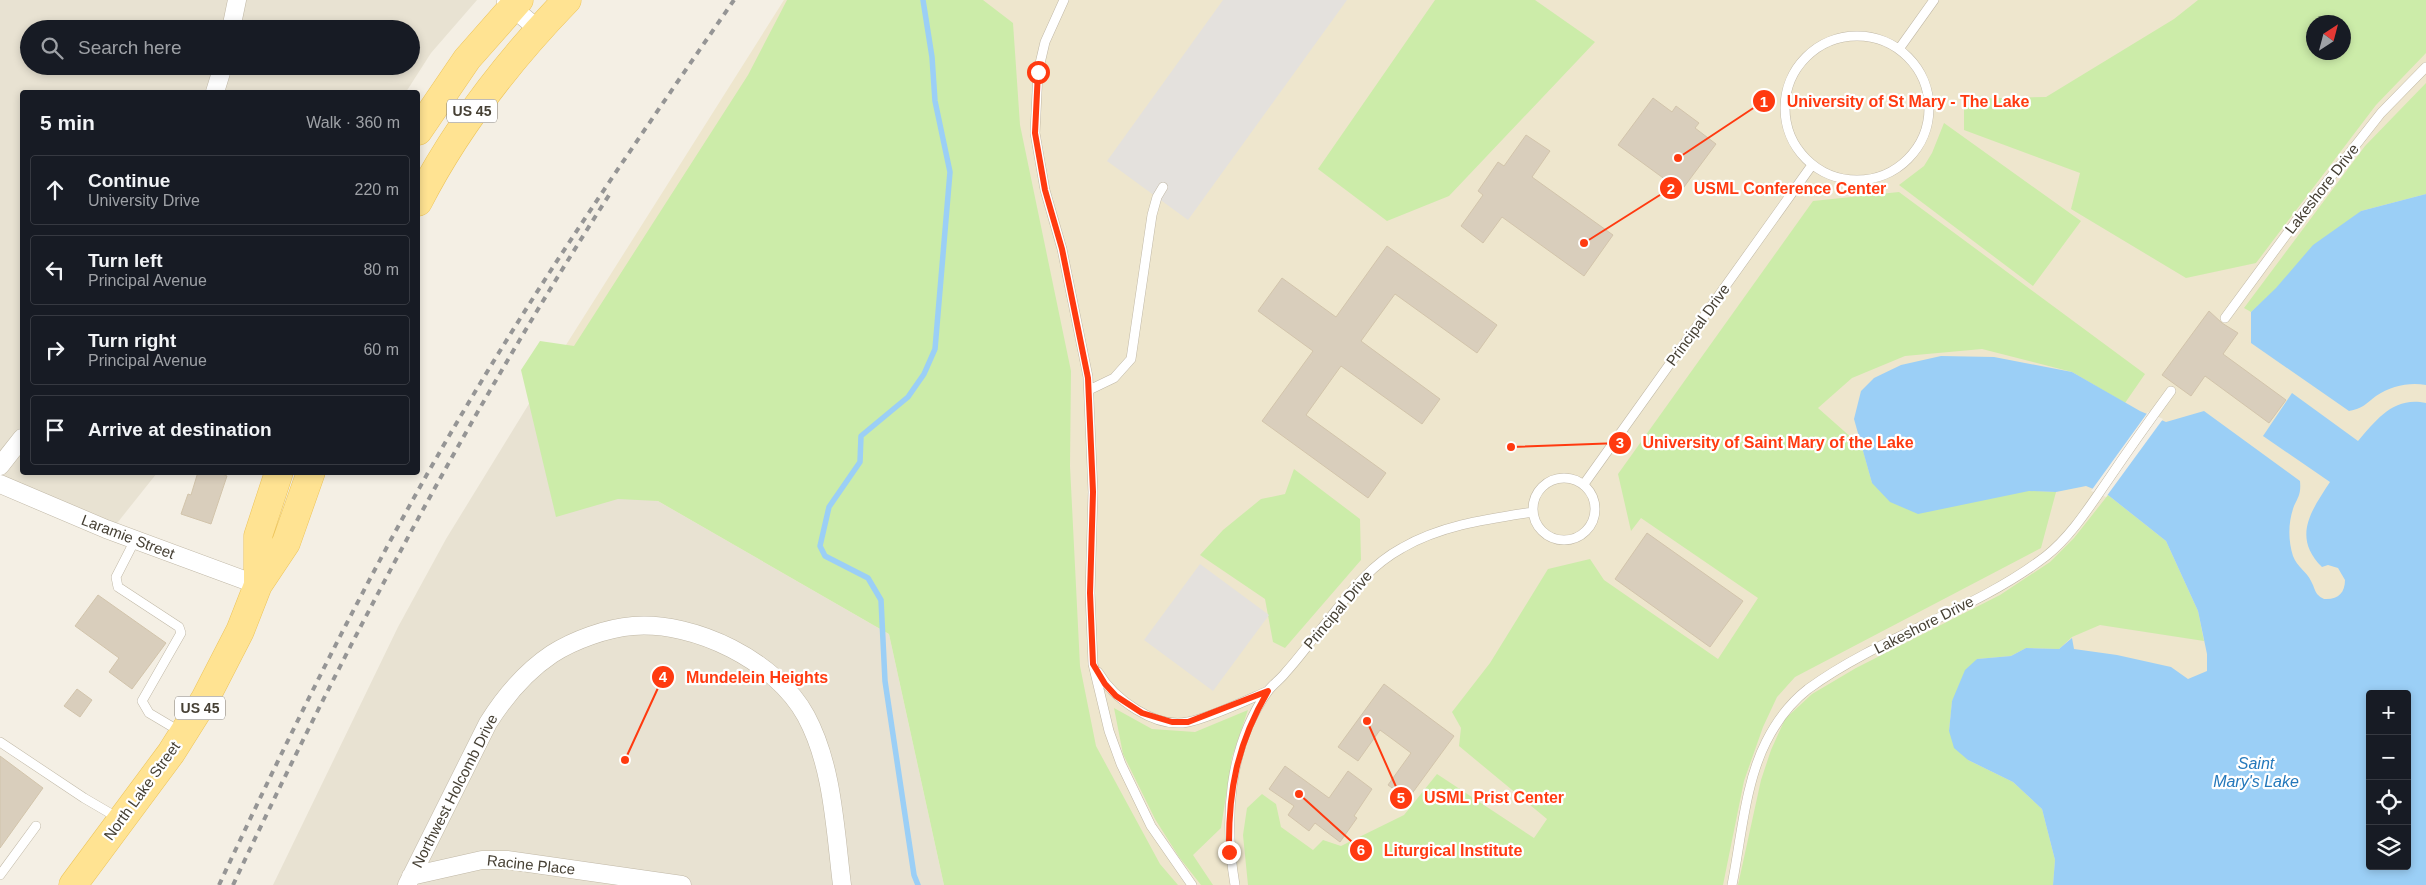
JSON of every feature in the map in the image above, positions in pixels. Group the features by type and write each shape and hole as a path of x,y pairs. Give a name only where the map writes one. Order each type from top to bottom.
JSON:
{"main road":[{"name":"US 45","path":"420,198 438,164 475,106 567,0"},
{"name":"US 45","path":"420,128 467,59 511,2"},
{"name":"North Lake Street","path":"258,585 258,536 279,475"},
{"name":"North Lake Street","path":"73,885 122,820 206,699 232,648 258,585 286,543 310,475"}],"street":[{"path":"233,20 236,0"},
{"path":"511,2 539,30"},
{"path":"216,90 220,75"},
{"path":"0,466 20,441"},
{"name":"Laramie Street","path":"0,484 135,540 258,585"},
{"name":"Northwest Holcomb Drive","path":"409,880 488,723 501,702 526,673 553,653 584,639 632,626 650,626 693,633 722,643 750,658 774,676 798,704 806,716 822,759 829,786 842,885"},
{"name":"Racine Place","path":"409,880 482,860 507,860 682,885"}],"lane":[{"path":"1064,0 1044,42 1038,72 1035,133 1045,190 1062,249 1089,390 1092,482 1090,593 1093,664 1109,731 1121,764 1152,826 1192,885"},
{"path":"1899,49 1934,0"},
{"path":"1845,36 1864,36 1882,40 1899,49 1911,60 1920,73 1928,96 1928,120 1924,136 1916,150 1902,165 1886,175 1867,180 1848,180 1829,175 1812,165 1799,152 1789,136 1784,118 1784,99 1789,81 1798,64 1811,51 1827,42 1845,36"},
{"name":"Lakeshore Drive","path":"2225,318 2300,216 2381,113 2426,68"},
{"name":"Principal Drive","path":"1584,484 1812,165"},
{"path":"1089,390 1114,378 1131,359 1152,214 1157,197 1164,187"},
{"name":"Lakeshore Drive","path":"1732,885 1752,780 1765,744 1781,716 1807,690 1852,662 1998,588 2046,556 2068,535 2092,504 2171,391"},
{"path":"1564,478 1574,479 1584,484 1595,501 1596,511 1594,522 1588,530 1580,536 1560,540 1550,537 1536,522 1533,512 1538,492 1545,484 1554,479 1564,478"},
{"name":"Principal Drive","path":"1268,691 1286,672 1369,570 1400,548 1422,538 1472,522 1533,512"},
{"path":"135,540 116,577 118,587 179,627 180,633 142,701 149,713 184,733"},
{"path":"1093,664 1105,684 1116,696 1142,713 1172,722 1188,722 1268,691"},
{"path":"1234,885 1229,843 1229,812 1232,784 1239,756 1251,724 1268,691"},
{"path":"0,742 84,798 122,820"},
{"path":"0,876 36,826"}],"shaded area":[{"path":"0,0 477,0 431,53 420,70 420,20 20,20 20,75 417,75 407,90 20,90 20,475 155,475 106,537 0,493"},
{"path":"784,0 2426,0 2426,885 944,885 889,634 658,501 535,394"},
{"path":"1223,0 1347,0 1188,220 1107,161"},
{"path":"535,394 658,501 889,634 944,885 273,885 398,627 446,539"},
{"path":"1200,564 1269,615 1213,691 1144,640"}],"green space":[{"path":"787,0 983,0 1013,23 1020,125 1071,371 1070,466 1080,666 1096,746 1160,864 1178,885 944,885 889,634 658,501 618,499 556,517 521,370 540,341 574,346 748,75"},
{"path":"1435,0 1535,0 1595,42 1449,196 1387,221 1318,169"},
{"path":"2198,0 2426,0 2426,53 2376,105 2256,263 2186,278 2071,209 2080,173 1964,130 1964,99 2046,97 2174,19"},
{"path":"2426,83 2426,194 2361,211 2251,312 2244,308 2365,146"},
{"path":"1944,123 2081,221 2033,286 1899,185 1924,166 1932,153"},
{"path":"1899,192 2145,374 2125,403 2072,372 1982,349 1905,356 1852,378 1818,408 1862,447 1872,483 2056,492 2041,548 1795,677 1777,697 1763,727 1744,781 1723,885 1248,885 1243,835 1247,808 1262,794 1276,804 1281,827 1313,850 1323,840 1341,846 1404,815 1437,774 1534,838 1547,819 1459,746 1461,728 1452,712 1490,663 1548,569 1590,559 1604,580 1718,659 1758,598 1641,518 1631,531 1618,474 1813,201"},
{"path":"1294,469 1360,519 1361,560 1285,648 1273,642 1265,599 1200,555 1223,530 1261,499 1285,494"},
{"path":"2108,495 2166,541 2198,611 2204,641 2100,625 2072,637 2059,649 2026,648 2011,656 1977,659 1952,701 1949,731 1968,760 2013,782 2042,809 2055,860 2053,885 1738,885 1761,780 1771,750 1785,719 1812,694 1856,668 2000,595 2050,562 2074,538"},
{"path":"1114,708 1152,729 1195,732 1248,710 1232,757 1221,828 1193,855 1213,885 1201,885 1179,857 1155,819 1123,754"}],"water":[{"path":"2426,194 2426,385 2413,384 2394,387 2376,396 2361,407 2349,411 2251,343 2251,312 2276,288 2313,245 2361,211"},
{"name":"Saint Mary's Lake","path":"1941,356 1994,357 2072,372 2140,411 2166,422 2204,411 2300,481 2299,494 2292,512 2290,525 2291,550 2295,560 2309,578 2317,593 2324,599 2340,595 2344,589 2345,580 2338,568 2328,565 2322,567 2313,556 2306,535 2311,514 2330,482 2263,436 2292,393 2358,441 2379,417 2395,406 2415,402 2426,403 2426,885 2053,885 2055,860 2042,809 2013,782 1968,760 1954,748 1949,731 1952,701 1965,670 1977,659 2011,656 2026,648 2059,649 2072,638 2074,649 2117,655 2171,667 2188,679 2207,671 2207,654 2198,611 2166,541 2108,495 2086,486 2056,492 2029,491 1918,514 1890,502 1872,483 1854,419 1861,391 1874,378 1901,365"}],"pier":[{"path":"2148,412 2163,419 2106,497 2091,491"}],"building":[{"path":"1653,98 1672,112 1676,106 1699,123 1695,128 1716,144 1681,191 1618,145"},
{"path":"1526,135 1550,151 1532,177 1613,235 1584,276 1502,217 1483,243 1461,226 1483,195 1478,191 1498,162 1504,166"},
{"path":"1387,246 1497,325 1477,353 1395,294 1361,341 1440,399 1422,424 1341,366 1306,415 1386,473 1368,498 1262,421 1313,351 1258,311 1282,278 1336,317"},
{"path":"2209,311 2222,323 2238,333 2223,354 2286,400 2269,423 2205,376 2191,396 2162,375"},
{"path":"197,475 227,476 211,524 181,514 188,494 191,495"},
{"path":"1647,533 1743,601 1710,647 1615,579"},
{"path":"98,595 166,643 132,689 109,672 119,658 75,626"},
{"path":"1384,684 1454,736 1408,799 1388,785 1411,753 1395,741 1380,730 1358,761 1338,747"},
{"path":"77,689 92,700 80,717 64,706"},
{"path":"0,756 43,788 0,848"},
{"path":"1285,766 1329,798 1348,771 1372,789 1354,816 1357,818 1340,842 1315,823 1309,831 1288,815 1294,806 1269,789"}],"waterway":[{"path":"918,885 914,875 885,681 881,600 868,578 825,556 820,546 829,507 860,462 861,436 908,397 924,374 935,349 950,172 935,101 932,57 923,0"}],"railway":[{"path":"219,885 343,630 445,443 511,333 573,237 734,0"},
{"path":"233,885 319,707 411,532 508,360 611,192"}],"place":[{"name":"University of St Mary - The Lake","path":"1678,158"},
{"name":"USML Conference Center","path":"1584,243"},
{"name":"University of Saint Mary of the Lake","path":"1511,447"},
{"name":"USML Prist Center","path":"1367,721"},
{"name":"Mundelein Heights","path":"625,760"},
{"name":"Liturgical Institute","path":"1299,794"}],"route":[{"path":"1038,72 1035,101 1035,133 1045,190 1062,249 1088,378 1093,492 1090,593 1093,664 1105,684 1116,696 1142,713 1172,722 1188,722 1268,691 1251,724 1239,756 1232,784 1229,812 1229,852"}]}
